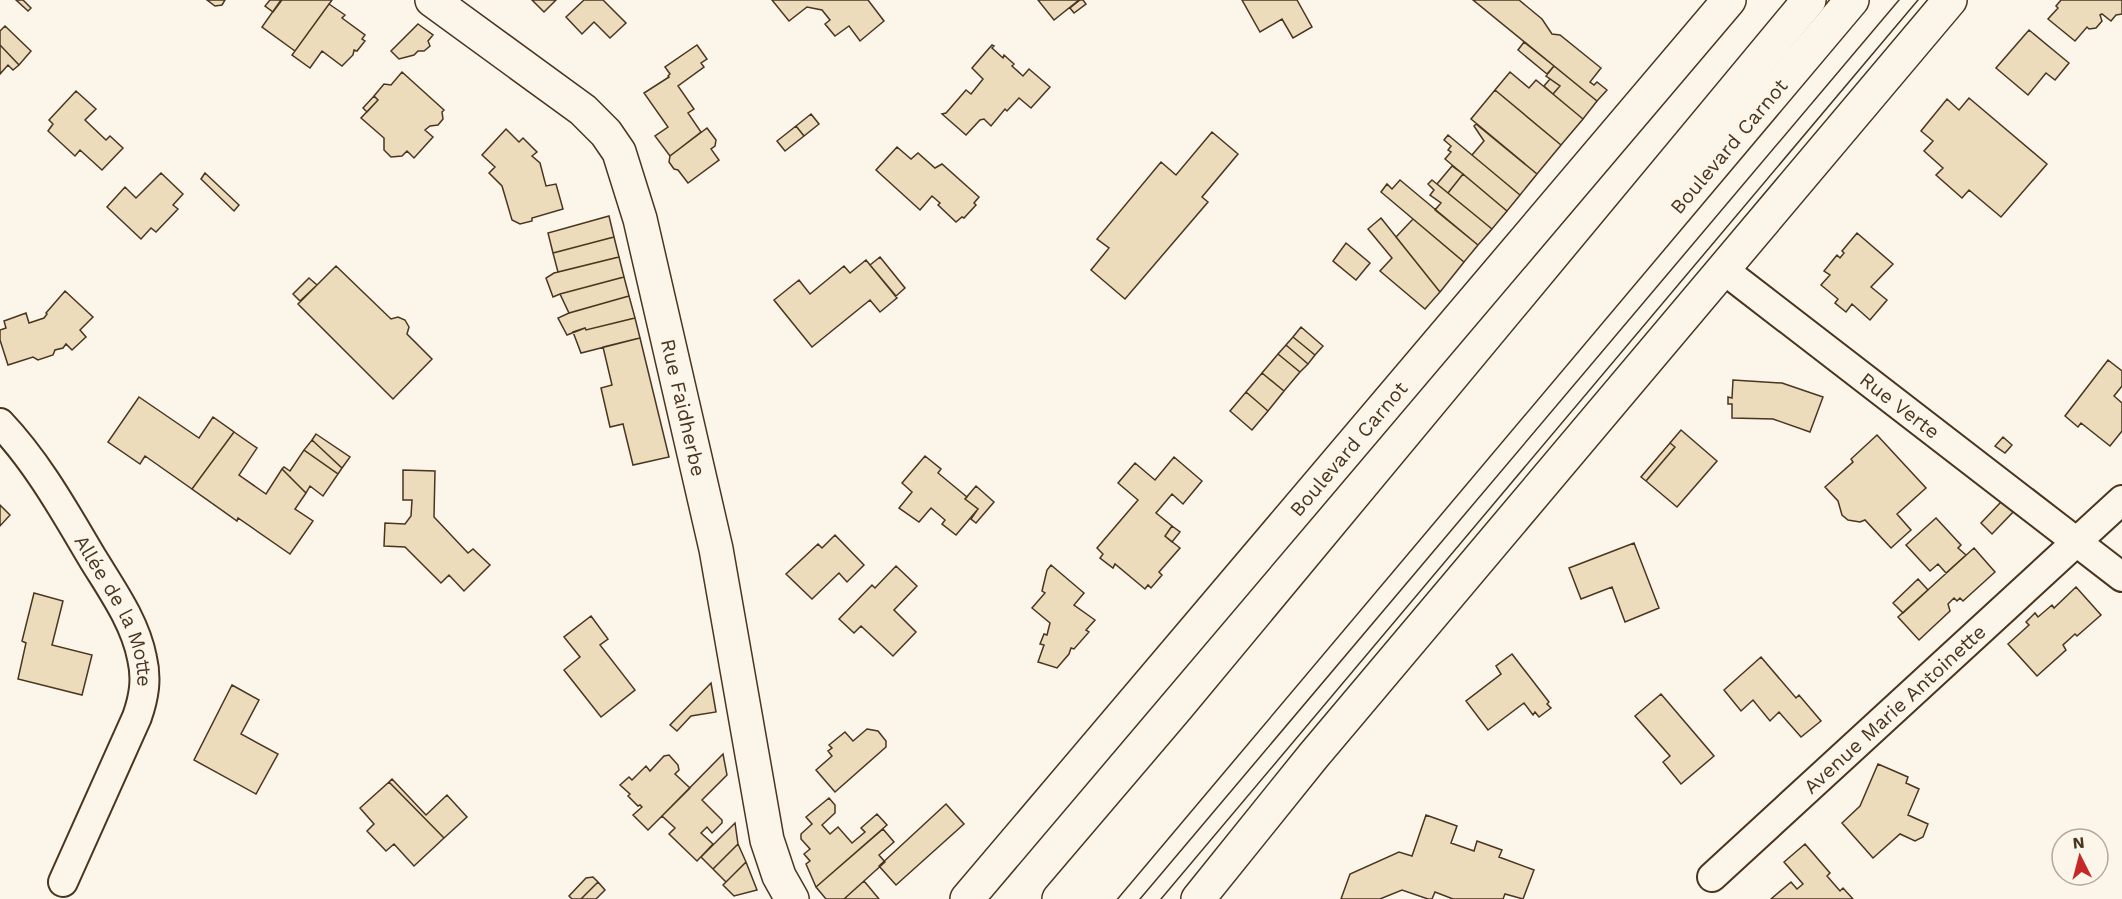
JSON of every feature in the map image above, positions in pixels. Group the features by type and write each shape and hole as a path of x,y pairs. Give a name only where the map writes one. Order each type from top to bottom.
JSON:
{"street":[{"name":"Rue Faidherbe","path":"432,0 583,110 601,127 619,152 640,219 716,549 767,840 779,876 792,899"},
{"name":"Boulevard Carnot","path":"967,899 1729,0"},
{"name":"Boulevard Carnot","path":"1059,899 1203,730 1809,0"},
{"name":"Boulevard Carnot","path":"1095,899 1852,0"},
{"path":"1198,899 1314,755 1950,0"},
{"name":"Rue Verte","path":"1724,270 2122,577"},
{"name":"Allée de la Motte","path":"0,423 21,445 37,467 114,594 138,644 145,674 137,717 63,882"},
{"path":"2076,541 2122,500"},
{"name":"Avenue Marie Antoinette","path":"1712,877 2076,541"}],"building":[{"path":"16,0 23,0 31,8 28,11"},
{"path":"207,0 225,0 222,5 215,6"},
{"path":"270,0 282,0 273,12 265,6"},
{"path":"281,0 332,0 295,51 262,27"},
{"path":"532,0 556,0 544,12"},
{"path":"584,0 603,0 626,23 610,38 594,22 582,34 566,17"},
{"path":"772,0 868,0 884,21 860,41 849,26 835,36 825,24 830,20 822,10 807,7 789,21"},
{"path":"1038,0 1079,0 1054,20"},
{"path":"1080,0 1086,4 1074,13 1070,8"},
{"path":"1242,0 1297,0 1312,27 1293,38 1282,19 1260,32"},
{"path":"1473,0 1519,0 1542,19 1552,34 1560,35 1601,68 1590,82 1594,85 1597,82 1607,90 1597,101"},
{"path":"2061,0 2122,0 2122,14 2116,15 2111,21 2102,14 2100,15 2102,21 2096,28 2087,27 2075,41 2048,19 2058,8 2056,6"},
{"path":"329,4 345,15 342,18 365,35 362,39 365,41 357,51 354,50 353,55 342,66 322,51 310,68 292,55"},
{"path":"418,24 433,35 428,41 430,46 424,51 418,51 414,55 399,59 391,51"},
{"path":"5,26 31,51 19,65 0,45 0,31"},
{"path":"2029,30 2069,63 2055,80 2046,73 2028,95 1996,68"},
{"path":"1524,42 1554,66 1547,74 1518,50"},
{"path":"0,45 19,65 13,70 8,65 0,74"},
{"path":"697,45 707,59 701,63 704,67 678,86 694,109 688,113 701,132 670,156 655,136 668,127 644,93 669,77 670,74 665,67"},
{"path":"992,45 994,46 992,48 1003,58 1004,55 1014,64 1012,66 1023,76 1029,69 1050,87 1031,108 1019,98 1007,111 1005,109 991,126 984,119 980,120 966,135 942,114 946,113 966,90 971,94 983,79 972,68"},
{"path":"1554,66 1597,101 1583,119 1553,94 1560,86 1546,76"},
{"path":"402,72 444,110 443,119 438,125 430,126 425,130 433,137 414,158 407,151 402,156 391,157 384,150 384,138 361,118 378,100 374,96 384,84 391,85"},
{"path":"1510,72 1529,88 1536,80 1583,119 1561,145 1495,90"},
{"path":"1550,79 1560,86 1553,94 1544,86"},
{"path":"1495,90 1561,145 1537,174 1471,119"},
{"path":"76,91 96,109 85,120 106,140 110,136 123,148 102,170 80,150 75,156 48,131 53,124 49,120"},
{"path":"374,96 378,100 367,112 363,108"},
{"path":"1969,98 2047,164 2001,217 1969,190 1962,198 1936,175 1943,168 1924,151 1933,141 1921,131 1947,99 1959,110"},
{"path":"811,114 819,124 804,136 796,126"},
{"path":"1476,124 1537,174 1520,195 1472,155 1484,141 1474,126"},
{"path":"796,126 804,136 785,151 777,141"},
{"path":"707,128 716,140 715,146 711,149 719,160 688,183 669,162 670,156"},
{"path":"506,129 519,142 523,138 537,152 532,156 540,163 546,186 556,184 563,209 520,224 512,220 502,186 489,173 495,167 482,155"},
{"path":"1212,132 1238,154 1202,197 1208,202 1125,299 1091,270 1109,248 1097,239 1161,162 1176,175"},
{"path":"1448,135 1520,195 1507,211 1445,159 1451,152 1448,150 1451,146 1444,140"},
{"path":"897,147 911,159 918,153 935,168 942,164 979,197 974,203 976,205 964,218 956,222 932,196 920,210 876,170"},
{"path":"1452,166 1463,174 1448,193 1437,184"},
{"path":"161,173 183,194 173,205 178,209 156,232 151,228 141,239 107,207 125,187 136,198"},
{"path":"205,173 239,205 234,211 201,179"},
{"path":"1463,174 1507,211 1492,229 1448,193"},
{"path":"1400,180 1478,245 1464,262 1381,192 1387,184 1392,189"},
{"path":"1432,180 1492,229 1478,245 1435,210 1441,203 1430,195 1434,190 1428,184"},
{"path":"609,216 614,237 553,253 548,233"},
{"path":"1381,218 1440,292 1425,309 1380,271 1392,258 1368,229"},
{"path":"1413,219 1464,262 1440,292 1396,237"},
{"path":"1857,233 1893,264 1871,287 1887,300 1870,320 1852,304 1846,312 1835,303 1838,299 1821,285 1830,275 1824,271 1837,255 1840,258 1844,253 1842,251"},
{"path":"614,237 619,257 558,272 553,253"},
{"path":"1346,243 1370,263 1356,280 1333,261"},
{"path":"619,257 624,277 553,297 546,278 554,273"},
{"path":"880,257 905,288 896,296 870,265"},
{"path":"866,260 897,298 880,312 870,300 812,347 774,300 799,280 810,294 844,266 850,273"},
{"path":"336,266 391,319 398,317 405,320 409,327 407,334 432,359 393,399 298,304"},
{"path":"624,277 629,296 569,313 560,294"},
{"path":"309,278 317,285 300,301 293,294"},
{"path":"65,291 93,317 80,330 86,337 72,350 66,344 63,348 55,350 53,355 38,360 33,357 8,365 0,340 0,330 6,328 4,321 26,313 29,323 44,318"},
{"path":"629,296 635,318 586,330 585,328 567,335 558,318 569,313"},
{"path":"635,318 640,338 581,353 573,332"},
{"path":"1301,327 1323,346 1315,355 1293,337"},
{"path":"1293,337 1315,355 1308,364 1286,345"},
{"path":"640,338 669,457 633,465 623,424 610,427 601,388 612,385 603,347"},
{"path":"1286,345 1308,364 1300,372 1278,354"},
{"path":"1278,354 1300,372 1284,391 1262,373"},
{"path":"2108,360 2122,371 2122,386 2114,396 2122,403 2122,431 2110,446 2081,423 2078,427 2065,416"},
{"path":"1262,373 1284,391 1268,411 1246,392"},
{"path":"1733,380 1782,383 1823,397 1810,432 1773,419 1732,418 1732,404 1728,404 1728,397 1732,398"},
{"path":"1246,392 1268,411 1252,430 1230,411"},
{"path":"139,397 199,438 213,417 234,432 192,489 145,456 140,464 108,442"},
{"path":"1681,430 1717,461 1677,507 1646,481 1675,447 1670,443"},
{"path":"234,432 257,448 239,475 266,494 282,469 306,493 295,509 313,521 290,554 192,489"},
{"path":"316,434 350,457 342,468 312,440"},
{"path":"1877,435 1926,488 1897,514 1911,530 1891,548 1865,520 1860,522 1848,520 1842,515 1838,501 1825,487 1853,462 1851,459"},
{"path":"2003,437 2012,445 2005,453 1995,446"},
{"path":"312,440 342,468 338,474 304,450"},
{"path":"1670,443 1675,447 1646,481 1641,477"},
{"path":"304,450 338,474 323,496 310,486 306,493 282,469 284,467 290,471"},
{"path":"925,456 941,469 938,473 978,509 956,535 942,524 945,520 931,508 919,522 899,508 912,492 902,483"},
{"path":"1174,457 1202,481 1183,504 1172,494 1156,513 1172,526 1165,536 1180,548 1159,572 1162,575 1151,588 1148,585 1145,589 1115,564 1113,568 1100,558 1103,554 1097,548 1138,500 1118,483 1135,463 1155,480"},
{"path":"403,470 435,471 434,517 468,553 473,549 490,565 464,591 449,575 441,583 405,547 384,546 385,523 405,524 411,516 412,500 403,500"},
{"path":"976,486 994,502 976,523 971,519 978,509 965,499"},
{"path":"2001,502 2014,511 1992,534 1981,523"},
{"path":"0,505 10,515 0,526"},
{"path":"1936,518 1961,545 1958,548 1966,555 1946,573 1938,564 1930,571 1906,545"},
{"path":"1172,526 1180,532 1172,542 1165,536"},
{"path":"835,535 864,565 847,582 839,573 812,599 786,574 818,544 822,548"},
{"path":"1634,543 1659,608 1625,622 1612,587 1581,599 1569,568"},
{"path":"1974,548 1995,572 1963,601 1960,598 1957,601 1954,598 1948,604 1950,611 1919,640 1898,617"},
{"path":"1051,565 1084,593 1074,605 1095,620 1086,630 1089,632 1074,649 1071,648 1069,654 1057,668 1038,662 1044,645 1040,644 1044,634 1047,635 1050,623 1032,608 1045,593 1042,591 1047,570"},
{"path":"896,566 917,586 894,610 916,632 893,656 861,626 854,633 839,619 872,585 875,588"},
{"path":"1918,579 1928,590 1903,613 1893,603"},
{"path":"2076,587 2101,615 2063,645 2066,650 2037,676 2008,644 2029,625 2026,622 2035,613 2038,617 2052,605 2054,608"},
{"path":"34,593 63,601 52,645 92,655 82,695 18,679 26,643 22,641"},
{"path":"591,616 608,639 600,645 635,690 601,717 564,670 580,657 564,637"},
{"path":"1512,654 1549,702 1547,704 1551,708 1539,717 1535,712 1533,715 1524,703 1488,730 1466,701 1501,674 1496,666"},
{"path":"1761,657 1796,698 1799,695 1821,721 1801,737 1779,712 1770,721 1753,700 1741,711 1724,690"},
{"path":"711,683 716,712 691,716 677,731 670,725"},
{"path":"232,685 259,700 241,734 278,754 256,794 194,760"},
{"path":"1661,694 1714,756 1681,784 1663,762 1670,756 1635,716"},
{"path":"867,729 878,731 886,741 886,747 835,792 816,770 832,756 828,751 832,748 829,745 845,732 853,741"},
{"path":"723,754 727,775 702,800 722,820 722,823 712,833 707,827 701,833 713,844 697,861 669,834 675,828 662,816"},
{"path":"669,755 678,765 679,770 675,774 690,788 648,830 633,815 642,807 628,796 630,794 620,785 629,777 632,780 646,766 650,771 664,756"},
{"path":"1878,764 1908,777 1906,783 1919,789 1908,815 1928,824 1923,837 1915,841 1900,834 1873,858 1842,823 1860,806"},
{"path":"392,779 426,815 447,795 467,817 444,838 389,782"},
{"path":"389,782 444,838 414,866 394,844 386,851 367,831 374,824 360,808"},
{"path":"829,798 835,805 835,813 822,825 830,834 838,827 852,843 865,832 861,828 877,814 887,825 816,887 806,864 810,861 804,854 810,849 801,839 801,834 812,824 806,817"},
{"path":"946,804 964,824 896,885 879,866"},
{"path":"1426,815 1457,826 1451,843 1474,851 1477,841 1502,850 1499,857 1534,870 1523,899 1505,894 1503,899 1453,899 1435,892 1432,899 1428,899 1402,890 1380,899 1341,899 1350,874 1399,852 1412,856"},
{"path":"735,823 738,844 713,869 701,857"},
{"path":"883,829 894,842 879,855 885,862 844,899 826,899 816,887"},
{"path":"738,844 746,862 726,882 713,869"},
{"path":"1805,844 1830,873 1827,876 1840,891 1843,888 1853,899 1771,899 1791,882 1797,889 1803,884 1784,862"},
{"path":"746,862 757,890 734,896 723,885"},
{"path":"593,877 598,882 581,899 572,899 569,896 586,878"},
{"path":"864,881 879,899 844,899"},
{"path":"598,882 605,890 596,899 581,899"}],"tram line":[{"path":"1140,899 1899,0"},
{"path":"1161,899 1918,0"}]}
